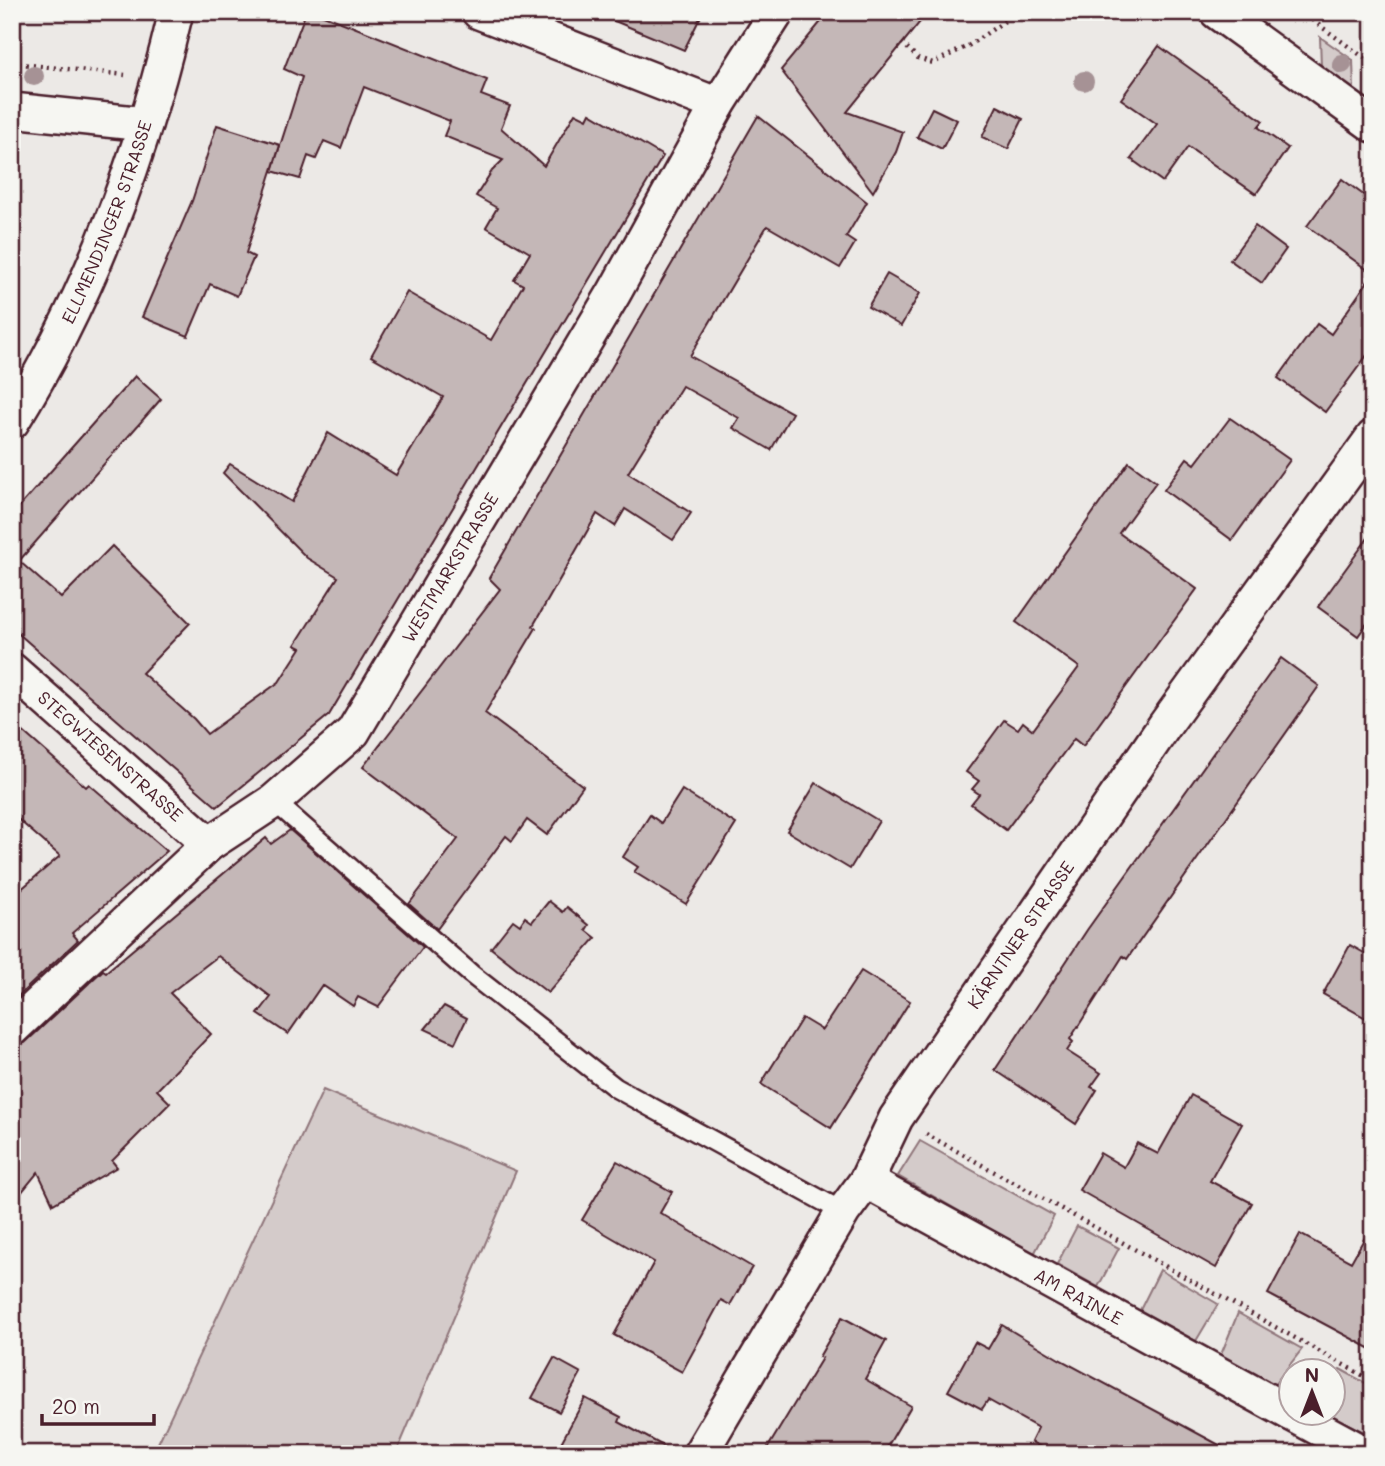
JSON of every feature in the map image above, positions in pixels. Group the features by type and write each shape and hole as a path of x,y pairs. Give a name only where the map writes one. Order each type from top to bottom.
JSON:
{"street":[{"name":"ELLMENDINGER STRASSE","path":"12,422 48,363 102,248 160,79 176,12"},
{"path":"479,12 718,105"},
{"name":"WESTMARKSTRASSE","path":"12,1030 209,844 274,801 353,732 614,293 718,105 777,12"},
{"path":"1217,12 1373,125"},
{"path":"12,110 145,124"},
{"name":"KÄRNTNER STRASSE","path":"699,1454 843,1212 866,1181 896,1118 1165,725 1373,437"},
{"name":"STEGWIESENSTRASSE","path":"12,670 209,844"},
{"name":"AM RAINLE","path":"866,1181 1276,1405"},
{"name":"AM RAINLE","path":"1318,1428 1366,1454"}],"lane":[{"path":"274,801 471,974 616,1088 843,1212"}],"path":[{"path":"902,43 918,58 933,63 968,46 1018,12"},
{"path":"1301,12 1373,64"},
{"path":"12,63 160,79"},
{"path":"896,1118 1373,1381"}],"shaded area":[{"path":"1320,37 1353,60 1354,90 1321,66"},
{"path":"323,1090 516,1171 396,1454 153,1454"},
{"path":"920,1141 1054,1216 1034,1254 898,1176"},
{"path":"1077,1226 1119,1248 1098,1287 1057,1264"},
{"path":"1160,1270 1218,1304 1196,1341 1140,1310"},
{"path":"1238,1313 1302,1349 1295,1358 1276,1358 1274,1385 1220,1357"},
{"path":"1346,1372 1373,1387 1373,1436 1346,1423"}],"building":[{"path":"306,12 316,12 487,80 481,95 510,106 501,128 544,166 575,113 587,119 590,113 663,156 329,715 217,807 12,628 12,515 135,376 161,399 19,561 61,598 112,546 190,623 142,673 207,734 279,682 301,648 295,645 338,577 307,558 223,473 230,464 292,502 328,433 396,475 443,397 371,356 407,292 491,340 523,285 514,280 530,253 486,227 497,208 476,196 492,171 503,160 444,136 450,121 364,87 341,148 324,141 316,159 308,156 300,179 272,171 302,77 284,69"},
{"path":"593,12 703,12 684,50"},
{"path":"829,12 928,12 847,112 903,132 896,152 873,192 781,70"},
{"path":"1159,46 1263,121 1258,127 1288,148 1256,194 1188,147 1163,182 1131,159 1157,124 1121,99"},
{"path":"997,106 1023,119 1008,149 982,137"},
{"path":"932,108 957,120 942,149 917,137"},
{"path":"758,116 867,202 846,237 855,243 840,268 767,226 690,356 792,413 771,450 733,428 739,418 682,386 628,473 691,513 673,540 625,509 615,526 597,514 533,626 536,628 485,713 583,786 547,835 527,820 512,841 506,836 437,929 409,904 458,839 363,767 500,589 489,578"},
{"path":"217,125 280,145 246,253 254,257 237,296 210,284 188,336 142,317 192,201"},
{"path":"1342,179 1373,202 1373,274 1307,226"},
{"path":"1255,226 1286,249 1262,283 1230,260"},
{"path":"887,274 920,293 901,326 868,307"},
{"path":"1373,274 1373,347 1325,412 1278,378 1317,324 1331,334"},
{"path":"1230,418 1290,460 1232,540 1164,490 1187,458 1195,464"},
{"path":"1129,462 1156,482 1119,533 1197,589 1083,746 1074,739 1006,830 971,804 979,794 972,789 979,781 966,772 1004,720 1018,729 1023,722 1033,730 1079,667 1016,622"},
{"path":"1373,531 1373,615 1358,636 1318,607"},
{"path":"1281,658 1319,686 1127,959 1123,956 1070,1039 1073,1042 1067,1051 1101,1073 1091,1087 1097,1090 1076,1124 995,1070 1087,930"},
{"path":"12,722 86,787 89,784 167,851 72,933 78,940 12,1002 12,897 60,856 12,814"},
{"path":"816,783 879,821 850,869 787,831"},
{"path":"682,790 736,824 686,904 634,872 638,867 623,857 650,815 661,823"},
{"path":"290,830 423,947 378,1007 358,997 353,1006 322,985 288,1034 258,1014 271,997 218,956 170,993 211,1034 157,1090 170,1103 112,1161 117,1167 53,1204 38,1172 12,1204 12,1048 25,1043 103,970 106,972 266,838 271,844"},
{"path":"549,901 563,912 567,907 589,925 586,930 596,938 548,993 491,948 513,920 520,925 525,917 532,922"},
{"path":"1350,945 1373,958 1373,1022 1323,994"},
{"path":"861,971 910,1001 831,1128 761,1084 802,1018 822,1030"},
{"path":"444,1006 467,1018 455,1043 425,1029"},
{"path":"1191,1095 1242,1124 1210,1181 1252,1203 1216,1268 1079,1190 1100,1153 1124,1167 1137,1143 1158,1154"},
{"path":"617,1161 672,1192 660,1213 752,1267 730,1305 721,1300 682,1372 614,1335 654,1262 582,1220"},
{"path":"1373,1223 1373,1350 1268,1294 1300,1234 1351,1262"},
{"path":"842,1317 886,1341 865,1379 911,1406 883,1454 764,1454 822,1358 819,1357"},
{"path":"1002,1325 1059,1359 1236,1454 1055,1454 1031,1442 1038,1428 988,1400 982,1409 948,1391 975,1342 988,1349"},
{"path":"554,1358 581,1373 559,1412 532,1398"},
{"path":"585,1398 621,1417 619,1422 678,1454 555,1454"}]}
